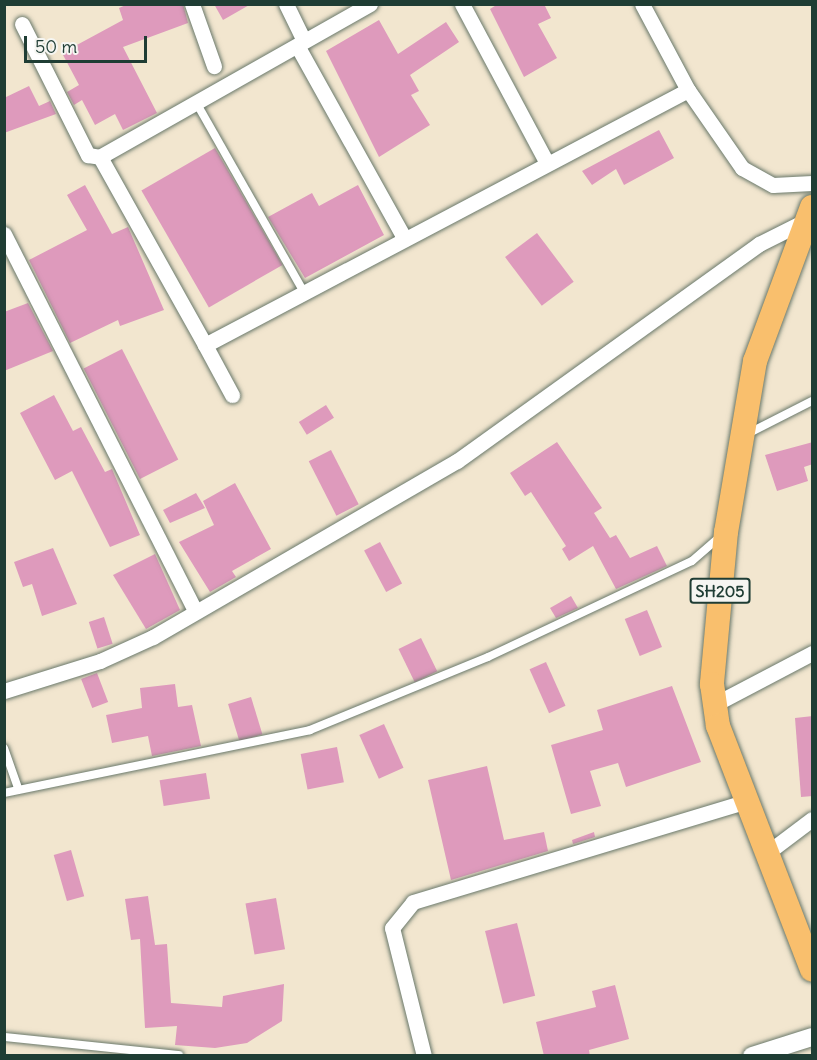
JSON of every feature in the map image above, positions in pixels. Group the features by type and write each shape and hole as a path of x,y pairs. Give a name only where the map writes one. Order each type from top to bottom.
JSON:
{"main road":[{"name":"SH205","path":"808,214 761,335 726,532 712,684 715,704 747,801 813,970"}],"street":[{"path":"192,4 214,66"},
{"path":"286,4 301,44 404,238"},
{"path":"22,24 88,155 100,157 370,4"},
{"path":"462,4 547,163"},
{"path":"642,4 688,90 742,168 773,185 813,183"},
{"path":"205,345 688,90"},
{"path":"100,157 232,395"},
{"path":"4,691 119,653 509,429 725,268 808,214"},
{"path":"4,234 195,611"},
{"path":"715,704 813,653"},
{"path":"424,1056 392,928 413,902 747,801"},
{"path":"768,853 813,819"},
{"path":"752,1056 813,1037"}],"lane":[{"path":"197,104 304,292"},
{"path":"743,435 813,401"},
{"path":"4,793 18,788 310,730 488,657 692,561 726,532"},
{"path":"4,748 18,788"},
{"path":"4,1037 179,1055"}],"building":[{"path":"128,4 183,4 188,23 123,47 157,113 123,130 115,114 95,125 82,100 74,105 67,92 79,85 62,53 123,20 119,8"},
{"path":"214,4 251,4 223,20"},
{"path":"498,4 544,4 551,18 538,24 557,58 524,77 490,9"},
{"path":"379,20 398,54 446,22 459,42 410,75 419,91 411,95 430,125 379,157 326,51"},
{"path":"29,86 39,106 50,101 56,114 4,133 4,98"},
{"path":"659,130 674,158 624,185 616,169 592,185 582,171"},
{"path":"215,148 282,265 209,307 141,190"},
{"path":"85,185 112,234 128,227 164,310 120,326 118,320 70,343 29,260 87,230 67,195"},
{"path":"358,185 384,235 305,278 268,217 312,193 319,206"},
{"path":"537,233 574,282 542,306 505,257"},
{"path":"28,303 53,351 4,371 4,312"},
{"path":"122,349 178,459 140,479 84,369"},
{"path":"54,395 73,431 81,427 105,472 112,469 140,535 110,547 72,471 55,480 20,413"},
{"path":"326,405 334,418 307,435 299,422"},
{"path":"557,442 602,508 594,513 610,538 616,535 630,558 657,546 667,566 616,589 593,546 569,561 562,549 566,546 531,492 525,496 510,473"},
{"path":"813,442 813,464 804,467 808,481 777,491 765,455"},
{"path":"331,450 359,504 336,516 309,461"},
{"path":"235,483 271,549 232,571 236,577 210,592 179,542 214,525 203,501"},
{"path":"196,493 205,508 170,523 163,510"},
{"path":"380,542 402,583 386,592 364,550"},
{"path":"53,548 77,604 42,616 32,584 23,587 14,562"},
{"path":"155,554 180,610 146,629 113,575"},
{"path":"571,596 578,608 556,618 550,608"},
{"path":"647,610 662,647 640,656 625,619"},
{"path":"104,617 113,644 97,649 89,622"},
{"path":"421,638 437,671 415,682 399,649"},
{"path":"546,662 566,706 549,713 530,669"},
{"path":"97,673 108,702 92,708 81,679"},
{"path":"175,684 178,707 192,705 201,746 152,756 148,736 112,743 106,715 142,708 140,688"},
{"path":"672,686 701,762 626,787 618,763 590,771 601,806 571,814 551,745 603,730 597,710"},
{"path":"251,697 262,734 239,741 228,704"},
{"path":"813,716 813,796 801,797 795,718"},
{"path":"384,724 404,768 379,779 359,735"},
{"path":"337,747 344,782 308,789 301,754"},
{"path":"487,766 504,840 544,832 548,851 451,880 428,780"},
{"path":"206,773 210,799 164,806 160,780"},
{"path":"594,832 595,837 573,844 572,840"},
{"path":"71,850 84,896 67,901 54,855"},
{"path":"148,896 155,945 167,944 171,1003 222,1007 223,996 284,984 282,1021 247,1043 215,1048 175,1045 177,1026 145,1028 140,939 131,940 125,899"},
{"path":"276,898 285,949 255,955 245,903"},
{"path":"517,923 535,996 503,1004 485,931"},
{"path":"615,985 629,1039 589,1050 590,1056 544,1056 536,1022 596,1007 592,991"}]}
